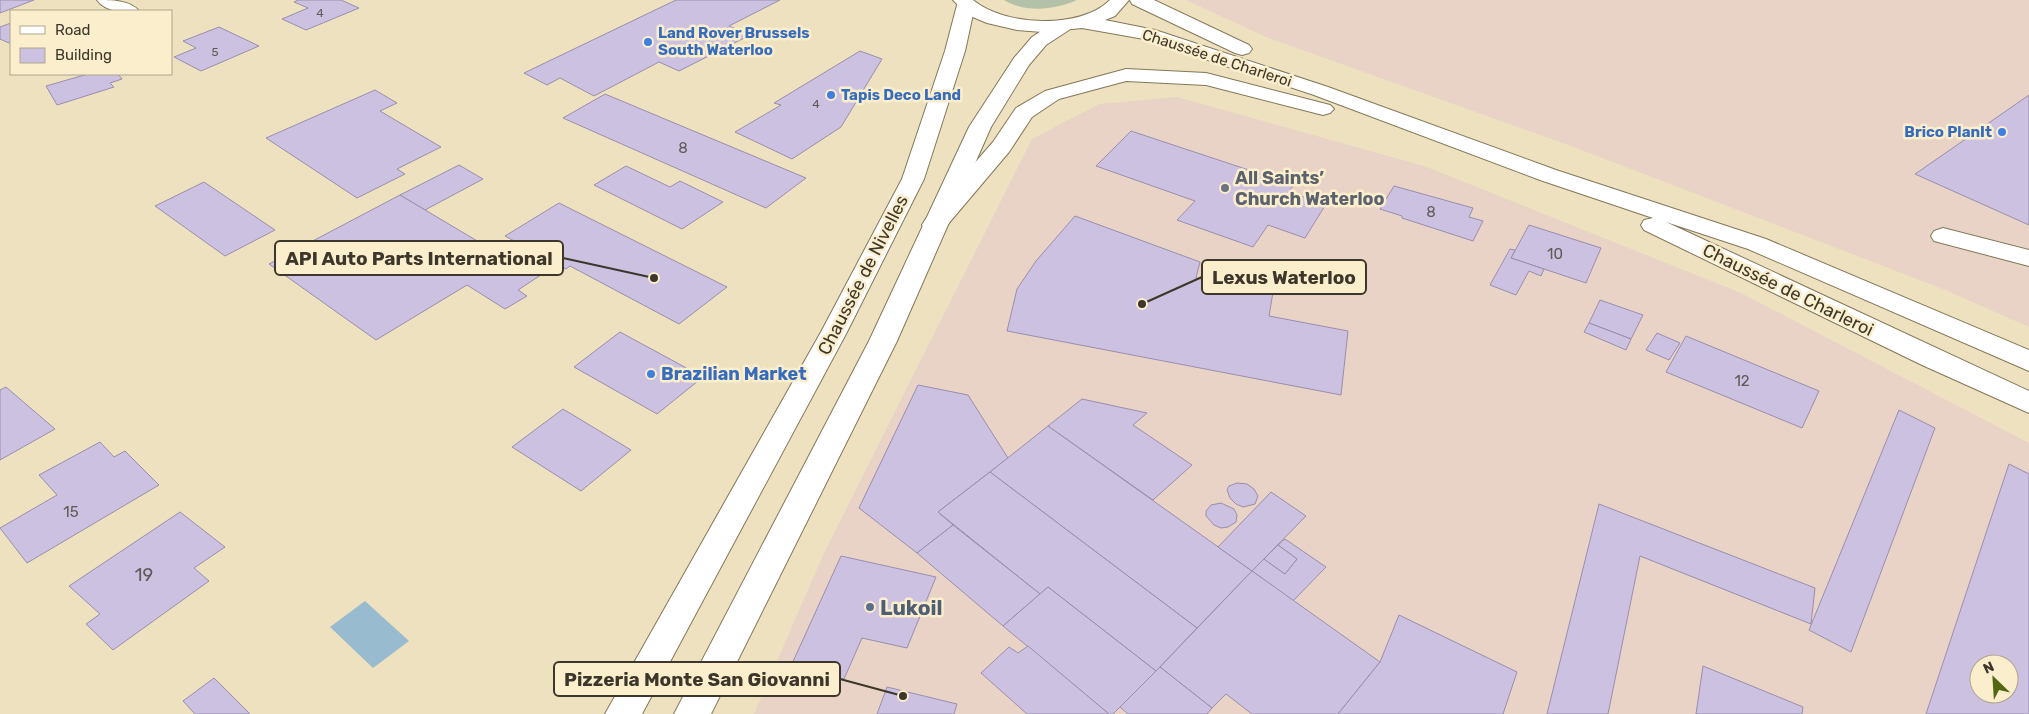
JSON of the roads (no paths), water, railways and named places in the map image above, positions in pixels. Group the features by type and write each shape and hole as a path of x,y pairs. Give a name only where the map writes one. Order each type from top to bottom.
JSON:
{"main road":[{"path":"106,0 128,10"},
{"path":"964,2 989,18 1011,24 1036,27 1072,24 1104,15 1118,4 1120,0"},
{"name":"Chaussée de Charleroi","path":"1139,0 1245,51 1321,91"},
{"name":"Chaussée de Nivelles","path":"623,714 834,332 913,179 955,52 964,2"},
{"path":"692,714 882,341 980,127 1021,62 1039,41 1072,24"},
{"name":"Chaussée de Charleroi","path":"1072,24 1148,34 1321,91 1548,175 1757,244 2029,361"},
{"path":"934,226 1001,147 1024,114 1052,95 1126,75 1206,79 1479,150"},
{"name":"Chaussée de Charleroi","path":"1548,175 2029,403"},
{"path":"1943,236 2029,258"}],"water":[{"path":"365,601 409,641 373,668 330,627"}],"place":[{"name":"Land Rover Brussels South Waterloo","path":"648,42"},
{"name":"Tapis Deco Land","path":"831,95"},
{"name":"Brico PlanIt","path":"2002,132"},
{"name":"All Saints’ Church Waterloo","path":"1225,188"},
{"name":"API Auto Parts International","path":"654,278"},
{"name":"Lexus Waterloo","path":"1142,304"},
{"name":"Brazilian Market","path":"651,374"},
{"name":"Lukoil","path":"870,607"},
{"name":"Pizzeria Monte San Giovanni","path":"903,696"}]}
